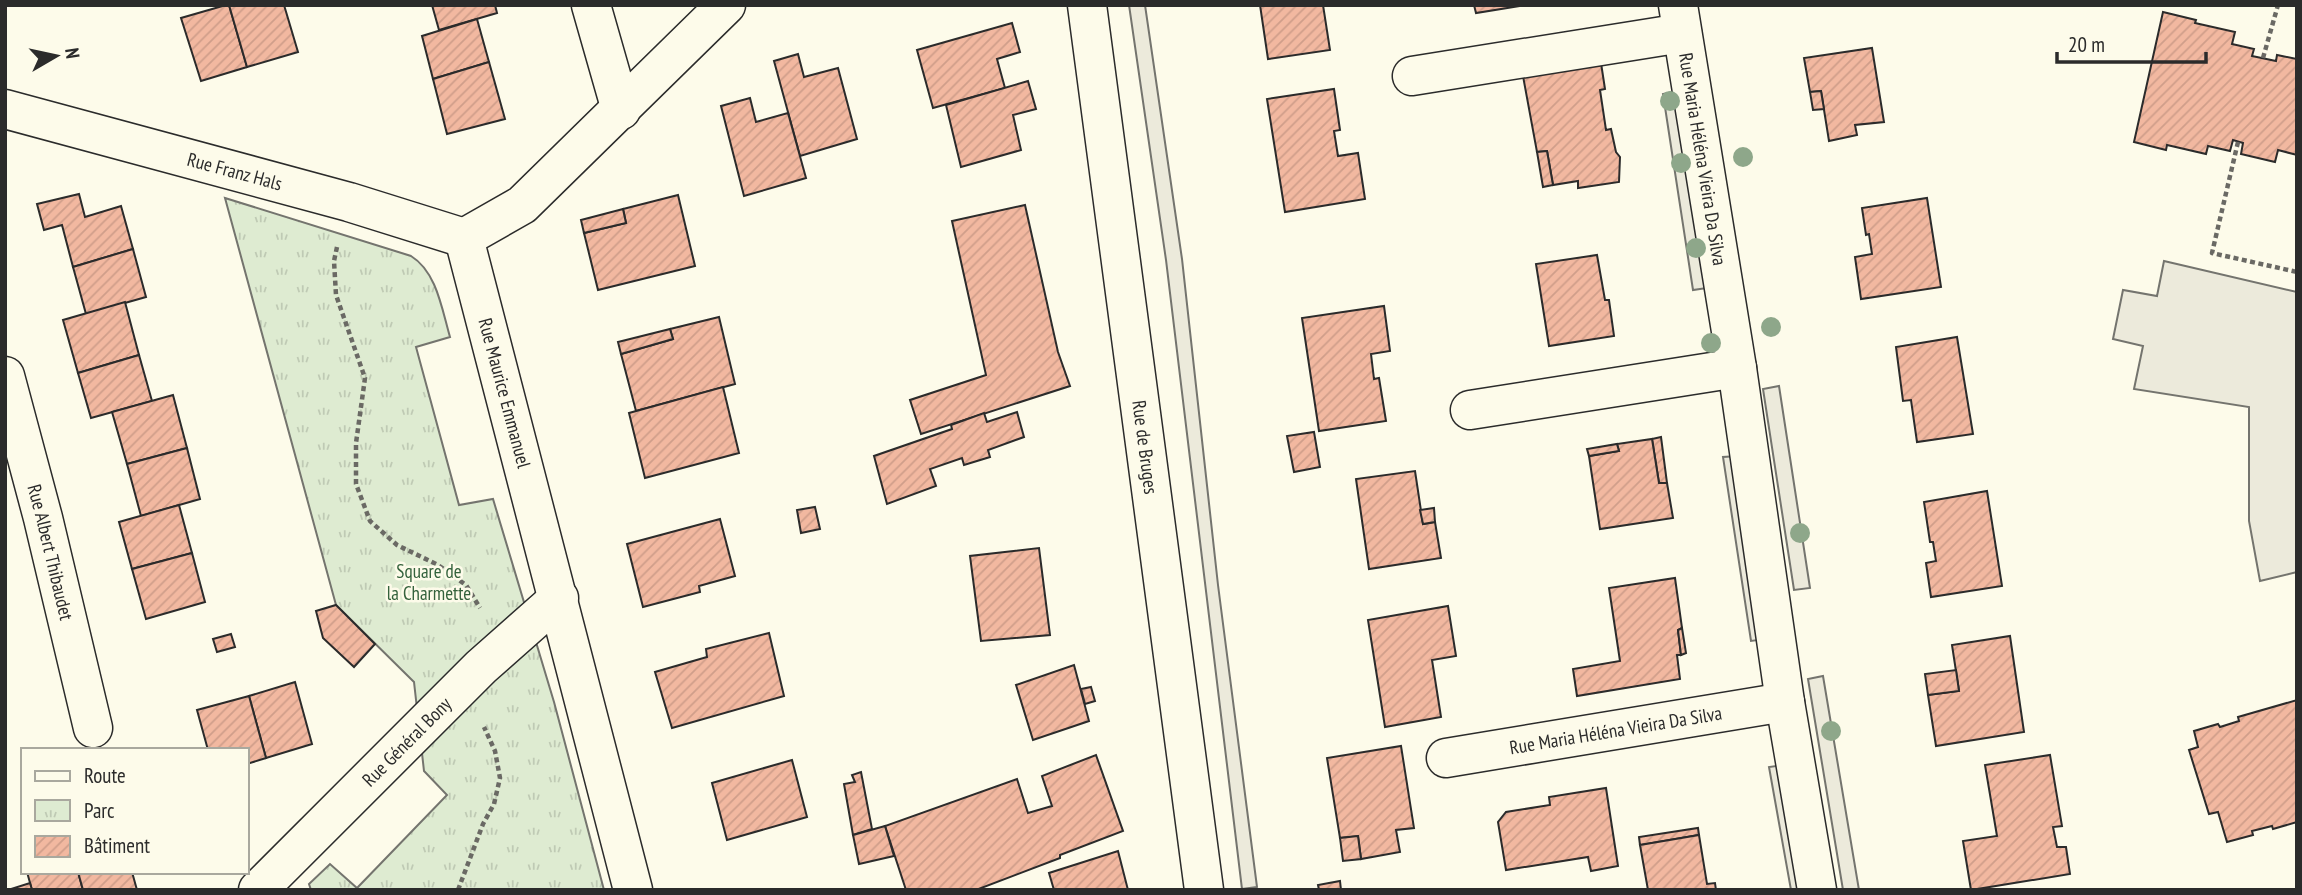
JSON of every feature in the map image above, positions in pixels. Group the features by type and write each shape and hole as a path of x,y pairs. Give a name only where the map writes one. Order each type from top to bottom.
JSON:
{"street":[{"path":"591,5 621,110"},
{"path":"464,238 522,205 726,5"},
{"name":"Rue de Bruges","path":"1087,5 1204,890"},
{"name":"Rue Maria Héléna Vieira Da Silva","path":"1412,76 1680,19 1737,368 1785,702 1817,890"},
{"name":"Rue Franz Hals","path":"5,109 349,202 464,238"},
{"name":"Rue Maurice Emmanuel","path":"464,238 633,890"},
{"path":"1470,410 1737,368"},
{"name":"Rue Albert Thibaudet","path":"5,376 43,518 93,728"},
{"name":"Rue Général Bony","path":"258,890 481,667 559,598"},
{"name":"Rue Maria Héléna Vieira Da Silva","path":"1446,758 1785,702"}],"path":[{"path":"2263,58 2277,5"},
{"path":"2238,142 2212,253 2297,272"},
{"path":"349,202 334,261 336,295 365,377 356,443 356,484 370,521 397,545 438,565 466,585 487,620 477,714 495,751 500,778 494,804 482,824 458,890"}],"green space":[{"name":"Square de la Charmette","path":"225,198 411,256 420,263 433,282 450,337 416,347 459,505 493,499 554,702 604,890 311,890 309,884 330,864 357,888 447,795 424,771 414,682 336,605"}],"shaded area":[{"path":"1129,5 1145,5 1182,259 1218,585 1257,887 1242,889 1166,260"},
{"path":"1677,91 1707,288 1693,290 1663,94"},
{"path":"2164,261 2297,292 2297,572 2260,581 2249,521 2249,407 2134,389 2143,346 2113,339 2123,290 2157,296"},
{"path":"1779,386 1810,588 1794,590 1763,389"},
{"path":"1738,456 1766,639 1751,641 1723,457"},
{"path":"1823,676 1859,890 1843,890 1808,679"},
{"path":"1784,765 1806,890 1791,890 1769,767"}],"building":[{"path":"229,5 247,67 201,81 181,18"},
{"path":"229,5 284,5 298,52 247,67"},
{"path":"432,5 495,5 497,13 439,30"},
{"path":"1260,5 1323,5 1330,50 1268,59"},
{"path":"1474,5 1526,5 1476,13"},
{"path":"2163,12 2235,32 2232,44 2254,49 2252,56 2276,61 2277,55 2297,59 2297,155 2278,150 2275,162 2241,154 2243,143 2233,140 2230,151 2208,146 2206,154 2167,145 2166,150 2134,142"},
{"path":"477,19 489,62 433,79 422,36"},
{"path":"1012,23 1020,52 997,59 1005,88 933,108 917,50"},
{"path":"1872,48 1884,122 1855,125 1857,135 1829,141 1821,91 1810,92 1804,58"},
{"path":"798,54 804,77 838,68 857,139 800,156 774,61"},
{"path":"489,62 505,119 447,134 433,79"},
{"path":"1601,63 1605,89 1600,90 1606,130 1611,129 1616,152 1620,157 1619,182 1578,188 1578,181 1553,185 1547,151 1537,152 1523,76"},
{"path":"1028,81 1036,109 1013,115 1021,150 961,167 946,105"},
{"path":"1334,89 1340,130 1334,131 1338,156 1358,153 1365,199 1285,212 1267,99"},
{"path":"1821,91 1824,109 1813,110 1810,92"},
{"path":"750,98 756,122 788,113 806,178 744,196 721,106"},
{"path":"1547,151 1553,185 1543,187 1537,152"},
{"path":"79,194 85,217 121,206 133,249 73,267 62,225 44,230 37,204"},
{"path":"678,195 695,266 598,290 584,233 626,223 623,209"},
{"path":"1927,198 1941,287 1861,299 1855,257 1872,254 1862,208"},
{"path":"1025,205 1058,352 1070,386 921,434 910,400 986,375 952,221"},
{"path":"623,209 626,223 584,233 581,220"},
{"path":"133,249 146,297 86,314 73,267"},
{"path":"1597,255 1605,300 1609,300 1614,336 1549,346 1536,264"},
{"path":"125,302 139,355 78,373 63,320"},
{"path":"1384,306 1390,351 1371,354 1374,379 1379,378 1386,421 1319,431 1302,318"},
{"path":"719,317 735,384 636,411 621,354 673,339 670,329"},
{"path":"670,329 673,339 621,354 618,342"},
{"path":"1957,337 1973,434 1917,442 1911,400 1903,401 1896,347"},
{"path":"139,355 152,401 91,418 78,373"},
{"path":"723,387 739,453 645,478 629,413"},
{"path":"173,395 187,448 127,464 112,412"},
{"path":"1017,412 1024,437 988,450 990,457 964,465 962,458 930,469 936,486 887,504 874,456 952,429 951,425 984,413 987,422"},
{"path":"1314,432 1320,467 1294,472 1287,436"},
{"path":"1661,437 1667,483 1659,483 1652,439"},
{"path":"1652,439 1659,483 1667,483 1673,518 1600,529 1589,456 1619,451 1617,444"},
{"path":"1617,444 1619,451 1589,456 1587,449"},
{"path":"187,448 200,499 141,516 127,464"},
{"path":"1415,471 1423,524 1435,522 1441,558 1369,569 1356,479"},
{"path":"1987,491 2002,586 1931,597 1926,563 1936,561 1924,502"},
{"path":"179,505 192,553 132,569 119,522"},
{"path":"815,507 820,529 801,533 797,510"},
{"path":"1434,508 1435,522 1423,524 1420,510"},
{"path":"720,519 735,576 699,586 700,592 643,607 627,544"},
{"path":"1039,548 1050,635 981,641 970,556"},
{"path":"192,553 205,602 146,619 132,569"},
{"path":"1675,578 1682,628 1678,630 1681,655 1677,655 1680,679 1577,696 1573,669 1620,661 1609,588"},
{"path":"336,605 375,644 354,667 323,638 316,611"},
{"path":"1448,606 1456,656 1432,660 1441,717 1385,727 1368,620"},
{"path":"1682,628 1686,653 1681,655 1678,630"},
{"path":"769,633 784,696 672,728 655,672 707,657 706,649"},
{"path":"231,634 235,647 217,652 213,639"},
{"path":"2010,636 2024,732 1936,746 1928,695 1959,691 1952,645"},
{"path":"1074,665 1089,721 1033,740 1016,685"},
{"path":"1956,670 1959,691 1928,695 1925,674"},
{"path":"295,682 312,744 266,758 249,696"},
{"path":"1091,687 1095,701 1085,704 1081,689"},
{"path":"249,696 266,758 248,764 248,748 207,748 197,710"},
{"path":"2297,700 2297,822 2273,829 2272,826 2252,831 2253,835 2227,842 2218,812 2209,814 2189,750 2198,747 2194,731 2218,724 2220,727 2239,721 2238,717"},
{"path":"1401,746 1414,828 1396,830 1400,852 1361,859 1358,836 1340,838 1327,758"},
{"path":"1096,755 1123,831 976,890 906,890 885,826 1017,779 1028,813 1052,806 1042,776"},
{"path":"2050,755 2062,826 2053,827 2057,847 2066,847 2070,874 1971,890 1963,841 1997,836 1985,765"},
{"path":"792,760 807,817 727,840 712,783"},
{"path":"861,772 872,829 853,835 844,784 855,782 852,775"},
{"path":"1606,788 1618,866 1591,871 1588,857 1506,870 1498,822 1506,812 1550,805 1549,797"},
{"path":"885,826 894,856 859,864 853,835"},
{"path":"1698,828 1699,835 1640,845 1639,837"},
{"path":"1699,835 1707,884 1715,883 1716,890 1648,890 1640,845"},
{"path":"1358,836 1361,859 1343,861 1340,838"},
{"path":"1118,851 1128,890 1054,890 1049,873"},
{"path":"28,874 79,874 83,890 32,890"},
{"path":"79,874 133,874 137,890 83,890"},
{"path":"1340,881 1341,890 1319,890 1318,885"},
{"path":"30,883 32,890 8,890"}]}
